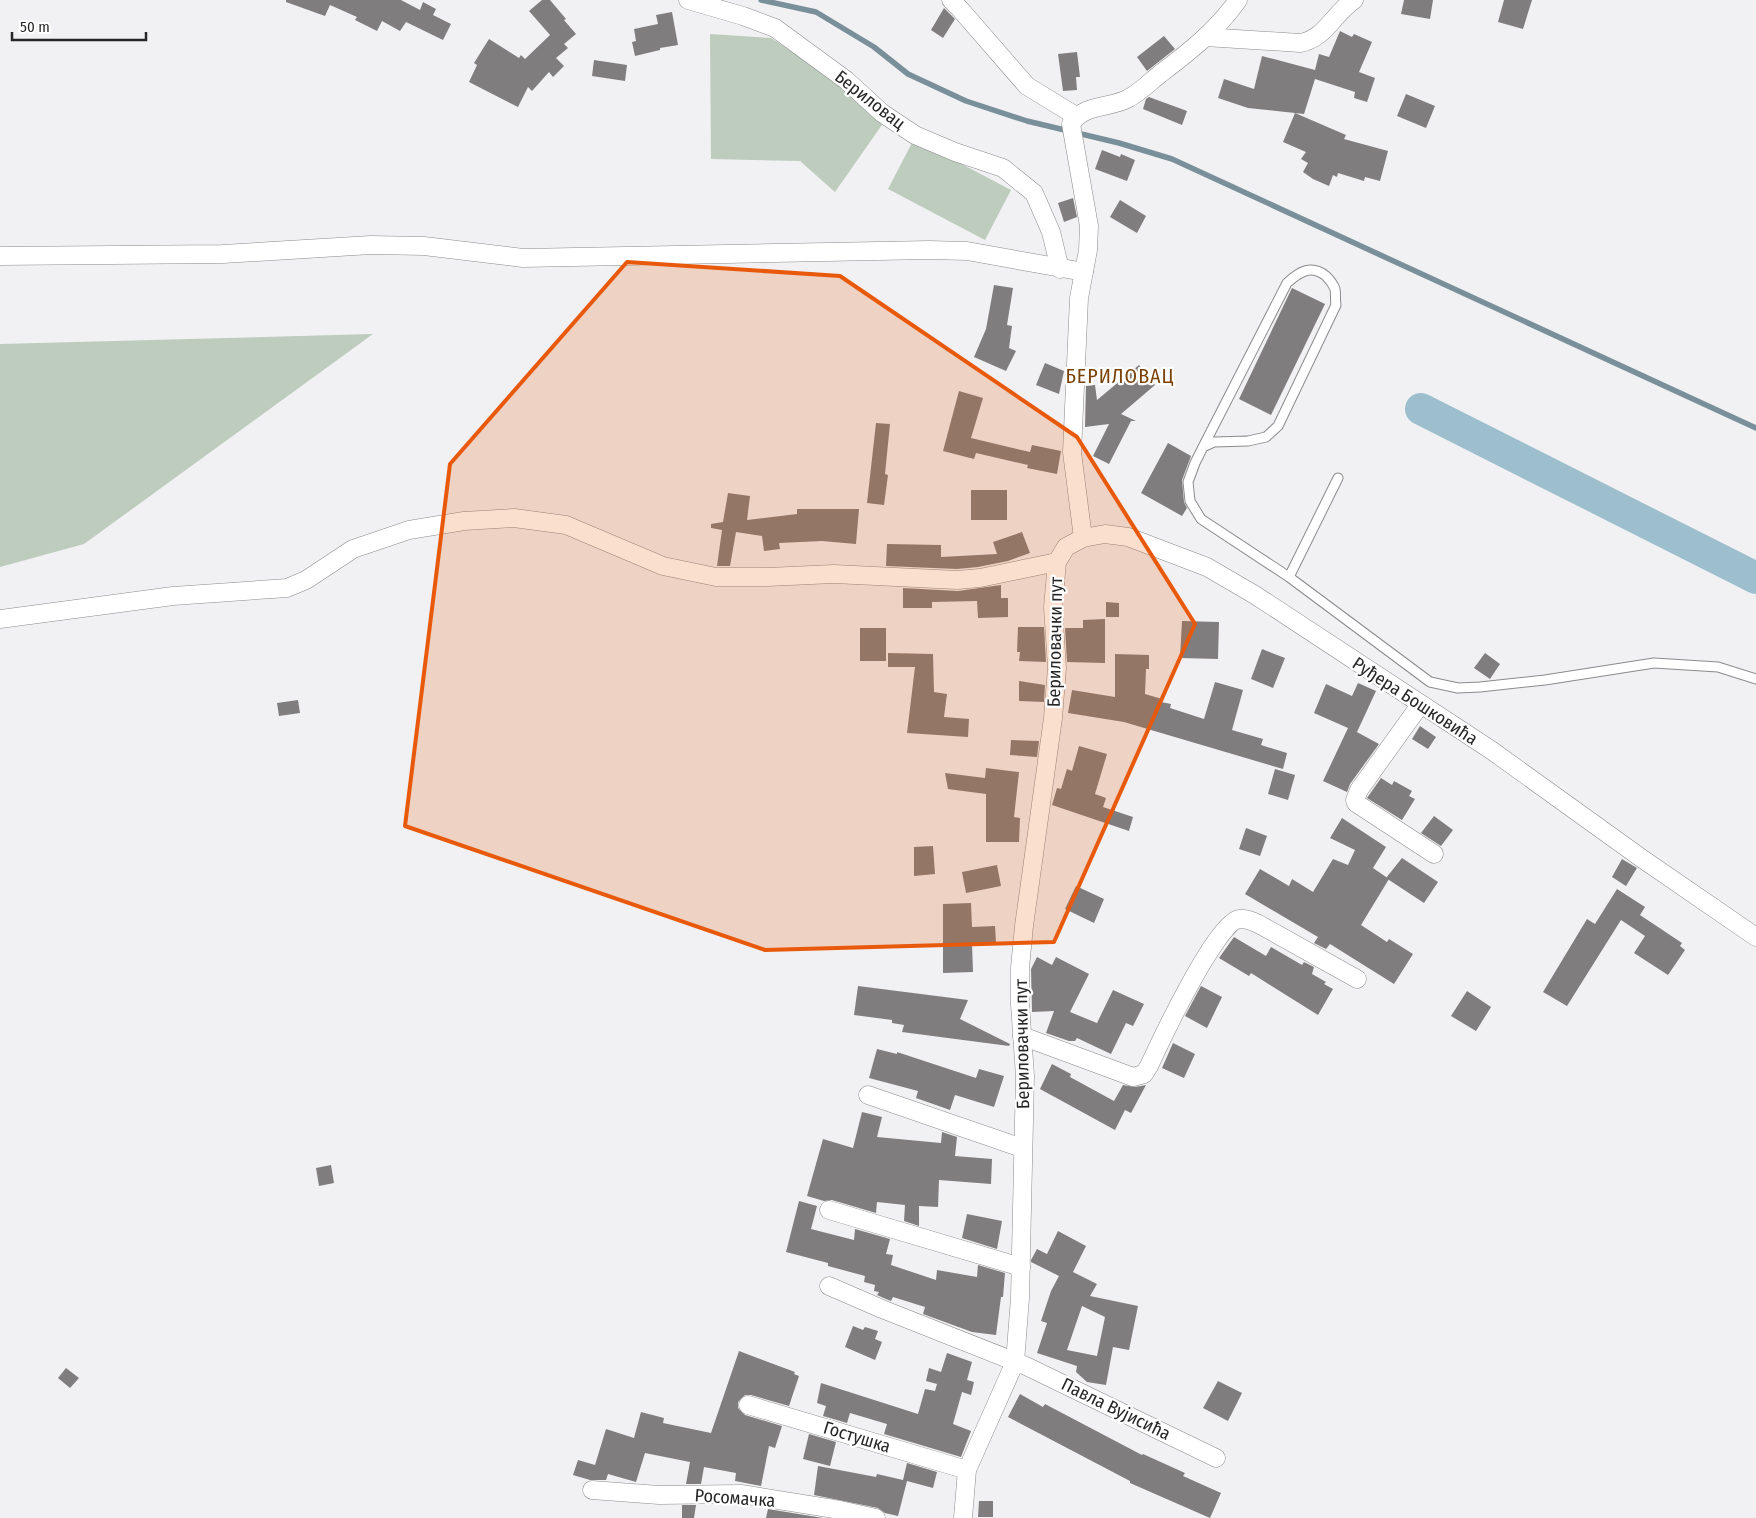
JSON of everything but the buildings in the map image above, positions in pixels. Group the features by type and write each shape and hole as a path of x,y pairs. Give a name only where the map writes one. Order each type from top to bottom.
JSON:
{"street":[{"name":"Бериловац","path":"688,0 743,16 775,28 846,80 882,113 915,135 955,152 1003,168 1034,193 1051,232 1060,269"},
{"path":"950,0 1028,86 1073,127 1089,226 1088,250 1079,298 1072,452 1083,538"},
{"path":"1073,127 1084,111 1128,99 1191,50 1224,20 1238,0"},
{"path":"1205,37 1309,42 1319,36 1354,0"},
{"path":"0,256 223,254 371,245 424,246 523,258 929,250 967,251 1084,272"},
{"path":"0,619 173,596 287,588 306,580 353,549 409,530 473,521 514,518 566,524 663,566 716,577 834,574 957,580 980,578 1056,562"},
{"name":"Руђера Бошковића","path":"1056,562 1066,547 1083,538 1104,534 1128,537 1207,567 1255,595 1491,750 1644,860 1756,937"},
{"name":"Бериловачки пут","path":"963,1518 967,1470 1015,1362 1021,1266 1025,1076 1020,1004 1021,960 1053,718 1057,668 1053,607 1056,562"},
{"path":"1420,705 1359,790 1355,800 1356,804 1434,854"},
{"path":"1022,1036 1133,1076 1144,1074 1150,1066 1192,979 1226,928 1238,919 1249,920 1264,927 1356,978"},
{"path":"868,1095 1022,1148"},
{"path":"829,1210 1021,1266"},
{"name":"Павла Вујисића","path":"829,1286 1026,1366 1216,1458"},
{"name":"Гостушка","path":"748,1405 967,1470"},
{"name":"Росомачка","path":"592,1490 659,1495 741,1494 840,1510 876,1518"}],"lane":[{"path":"1203,447 1214,442 1248,441 1266,437 1278,426 1336,305 1335,289 1329,278 1319,270 1307,270 1296,275 1287,283 1203,447 1195,463 1188,482 1190,500 1201,519 1289,577 1430,682 1458,688 1480,687 1545,680 1654,663 1718,667 1756,679"},
{"path":"1289,577 1338,478"}],"highlighted area":[{"path":"627,262 840,276 1077,437 1195,624 1054,942 765,950 405,826 450,464"}],"green space":[{"path":"710,34 771,38 838,82 884,122 835,192 800,161 711,159"},
{"path":"914,139 1011,190 985,240 888,189"},
{"path":"373,334 84,544 0,567 0,344"}],"waterway":[{"path":"761,0 816,12 874,47 908,74 966,101 1027,121 1119,143 1172,159 1756,428"},
{"path":"1421,409 1756,578"}],"district":[{"name":"БЕРИЛОВАЦ","path":"1120,376"}]}
